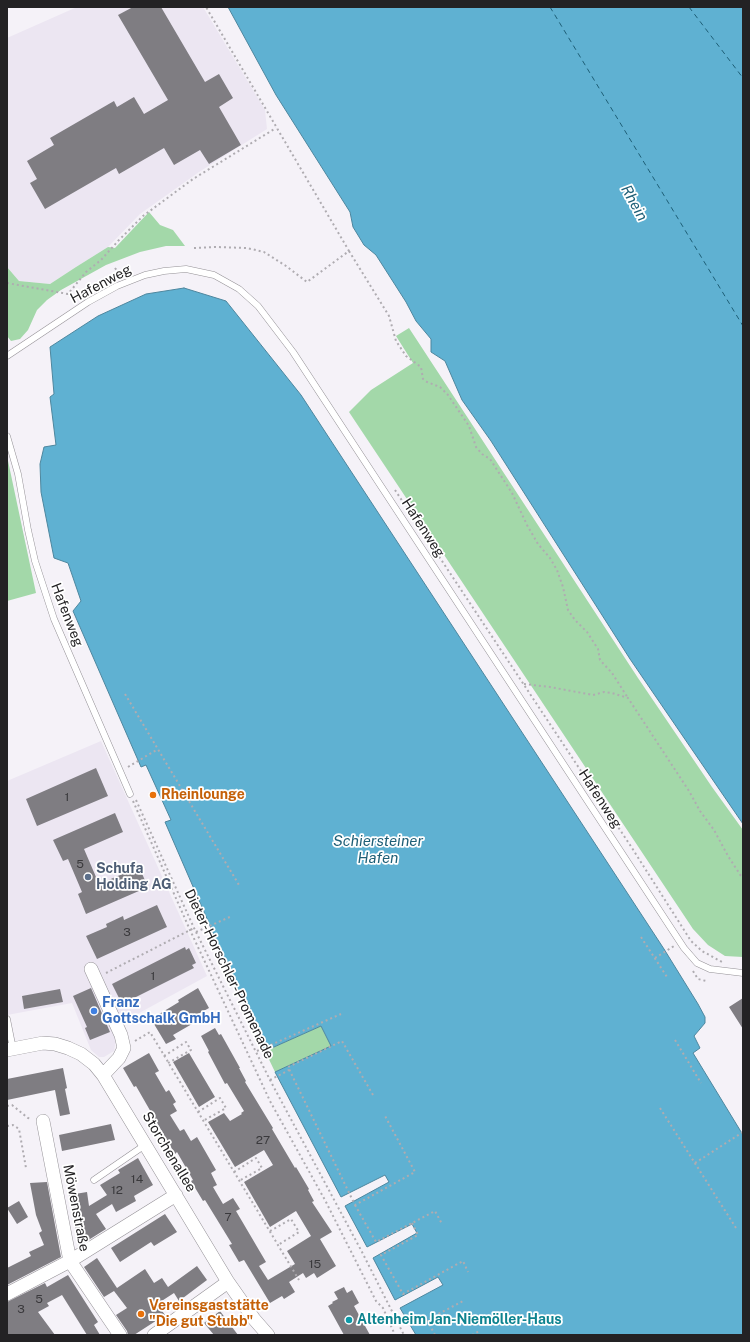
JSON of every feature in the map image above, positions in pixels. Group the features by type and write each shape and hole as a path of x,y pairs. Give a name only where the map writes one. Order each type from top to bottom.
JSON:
{"street":[{"path":"91,969 121,1035 124,1048 118,1058 103,1075"},
{"name":"Storchenallee","path":"10,1050 37,1044 55,1044 81,1054 94,1064 103,1075 146,1144 228,1282 254,1319 268,1335"},
{"name":"Möwenstraße","path":"43,1121 70,1261 120,1335"},
{"path":"7,1294 70,1261 176,1195"},
{"path":"154,1335 228,1282"}],"lane":[{"name":"Hafenweg","path":"7,356 88,302 117,286 145,275 164,271 186,269 214,275 239,289 258,306 293,352 684,948 697,963 710,968 741,975"},
{"name":"Hafenweg","path":"7,436 18,474 35,561 54,619 130,794"},
{"path":"7,1019 10,1050"},
{"path":"94,1180 146,1144"}],"path":[{"path":"206,7 276,128 389,316 396,341 406,356 421,367 423,379 440,387 448,395 469,426 476,447 482,454 490,459 512,493 538,544 550,558 560,577 568,610 598,649 600,660 612,673 689,792 700,812 714,830 743,879"},
{"path":"7,283 68,294 86,272 101,260 143,216 193,179 276,128"},
{"path":"194,248 247,248 264,252 307,282 349,251"},
{"path":"524,684 593,695 604,692 612,693 628,698"},
{"path":"124,694 238,885"},
{"path":"128,767 158,749"},
{"name":"Dieter-Horschler-Promenade","path":"130,794 135,796 194,928 270,1080 362,1252 404,1335"},
{"name":"Dieter-Horschler-Promenade","path":"130,794 188,931 270,1101 326,1202 376,1300 385,1312 394,1335"},
{"path":"196,932 232,916"},
{"path":"108,973 194,928"},
{"path":"641,936 667,977"},
{"path":"655,958 676,945"},
{"path":"256,1052 341,1014"},
{"path":"124,1048 150,1032 299,1280"},
{"path":"675,1040 701,1083"},
{"path":"270,1080 289,1070 288,1067 342,1041 373,1095"},
{"path":"164,1056 186,1042 190,1050 168,1063"},
{"path":"289,1070 354,1205 376,1242 435,1211 442,1224"},
{"path":"198,1112 220,1098 226,1108 203,1121"},
{"path":"7,1106 12,1105 28,1118 43,1121"},
{"path":"660,1108 736,1228"},
{"path":"354,1205 415,1172 384,1114"},
{"path":"7,1126 13,1125 19,1129 26,1168"},
{"path":"695,1163 743,1132"},
{"path":"234,1172 256,1158 262,1168 239,1181"},
{"path":"270,1231 291,1219 295,1225 299,1232 278,1245"},
{"path":"412,1223 418,1235 381,1255 403,1294 463,1261 468,1272"},
{"path":"435,1335 427,1320 463,1302"},
{"path":"472,1335 479,1331"}],"shaded area":[{"path":"77,7 203,7 265,110 267,129 199,172 140,214 108,247 50,284 19,281 7,267 7,38"},
{"path":"101,741 207,976 119,1024 114,1051 104,1057 99,1057 91,1050 72,1003 7,1015 7,781"}],"green space":[{"path":"149,212 160,225 173,230 185,246 166,246 140,252 106,265 61,290 47,300 37,310 28,330 20,339 11,341 7,336 7,267 19,281 50,284 108,247 115,248"},
{"path":"409,328 638,678 743,830 743,957 725,956 708,945 693,929 349,412 371,390 413,363 396,336"},
{"path":"7,456 36,593 7,601"},
{"path":"321,1026 331,1046 275,1072 265,1051"}],"water":[{"name":"Rhein","path":"228,7 743,7 743,824 630,659 491,441 462,400 445,361 431,352 431,339 416,321 406,302 376,255 364,245 353,227 350,212 276,95"},
{"name":"Schiersteiner Hafen","path":"184,288 226,301 301,395 664,949 705,1017 705,1023 694,1036 700,1048 693,1053 743,1135 743,1335 416,1335 400,1308 443,1285 438,1277 395,1300 373,1258 417,1233 412,1224 367,1247 345,1206 389,1182 385,1175 341,1197 275,1072 331,1046 321,1026 265,1051 263,1048 165,822 171,820 146,765 141,767 73,611 81,601 68,563 54,558 41,492 40,464 44,447 56,445 50,397 54,394 50,347 98,316 146,294"}],"building":[{"path":"133,7 161,7 205,82 219,74 233,98 219,107 241,145 209,164 200,150 174,165 164,148 119,174 116,168 45,209 30,183 37,179 27,161 54,145 50,138 114,101 117,107 134,97 144,114 168,100 118,15"},
{"path":"96,768 108,796 37,826 26,799"},
{"path":"115,813 123,832 84,849 99,884 139,867 148,887 86,914 78,894 82,892 68,859 63,861 53,840"},
{"path":"157,905 167,927 97,959 86,936 107,927 106,924 123,916 124,920"},
{"path":"185,947 186,950 189,948 196,963 192,965 194,968 122,1004 112,984"},
{"path":"91,988 110,1032 90,1040 85,1028 87,1027 73,996"},
{"path":"198,988 209,1008 189,1019 192,1024 173,1035 176,1039 166,1044 151,1019 179,1002 178,1000"},
{"path":"60,989 63,1002 24,1009 22,996"},
{"path":"743,998 743,1029 729,1007"},
{"path":"215,1028 219,1035 221,1034 240,1068 246,1081 245,1082 295,1168 296,1167 309,1189 308,1190 314,1201 312,1202 332,1232 320,1239 336,1266 317,1278 314,1273 306,1278 303,1273 289,1282 295,1292 284,1299 282,1296 270,1303 244,1260 239,1262 229,1245 232,1244 205,1200 203,1201 191,1181 193,1180 177,1152 175,1154 136,1086 134,1087 123,1068 149,1053 159,1071 155,1073 166,1092 169,1090 176,1102 173,1104 177,1111 170,1115 180,1131 184,1129 191,1141 197,1137 216,1170 211,1173 217,1185 213,1187 223,1204 233,1198 240,1209 236,1211 266,1262 259,1266 268,1280 295,1264 287,1251 311,1236 296,1211 270,1227 244,1182 273,1165 264,1150 235,1167 208,1122 224,1113 230,1121 242,1114 241,1113 244,1111 227,1083 225,1084 201,1036"},
{"path":"189,1053 215,1097 199,1107 173,1062"},
{"path":"63,1068 70,1114 60,1116 55,1090 7,1100 7,1079"},
{"path":"111,1124 115,1140 62,1151 59,1135"},
{"path":"138,1158 153,1185 134,1196 136,1201 116,1212 112,1204 96,1214 106,1229 79,1246 69,1195 87,1192 89,1206 107,1195 100,1185 120,1173 118,1170"},
{"path":"47,1182 61,1257 7,1285 7,1268 31,1256 29,1252 44,1245 39,1233 42,1231 36,1215 30,1183"},
{"path":"19,1201 28,1217 17,1224 7,1208"},
{"path":"165,1214 177,1232 154,1246 151,1242 120,1262 111,1248"},
{"path":"97,1258 117,1288 145,1269 154,1283 162,1278 168,1287 197,1266 207,1280 179,1301 174,1293 157,1304 165,1315 134,1335 128,1335 127,1331 116,1315 127,1308 114,1291 104,1297 84,1267"},
{"path":"68,1275 98,1322 94,1325 100,1335 87,1335 62,1295 47,1303 49,1306 38,1312 55,1335 7,1335 7,1302 45,1283 47,1287"},
{"name":"Altenheim Jan-Niemöller-Haus","path":"344,1287 347,1293 352,1290 359,1303 354,1306 370,1335 344,1335 328,1306 338,1299 334,1292"},
{"path":"220,1311 238,1335 214,1335 204,1323"}],"ferry route":[{"path":"550,7 743,326"},
{"path":"689,7 743,78"}],"place":[{"name":"Rheinlounge","path":"153,795"},
{"name":"Schufa Holding AG","path":"88,877"},
{"name":"Franz Gottschalk GmbH","path":"94,1011"},
{"name":"Vereinsgaststätte \"Die gut Stubb\"","path":"141,1314"},
{"name":"Altenheim Jan-Niemöller-Haus","path":"349,1320"}]}
